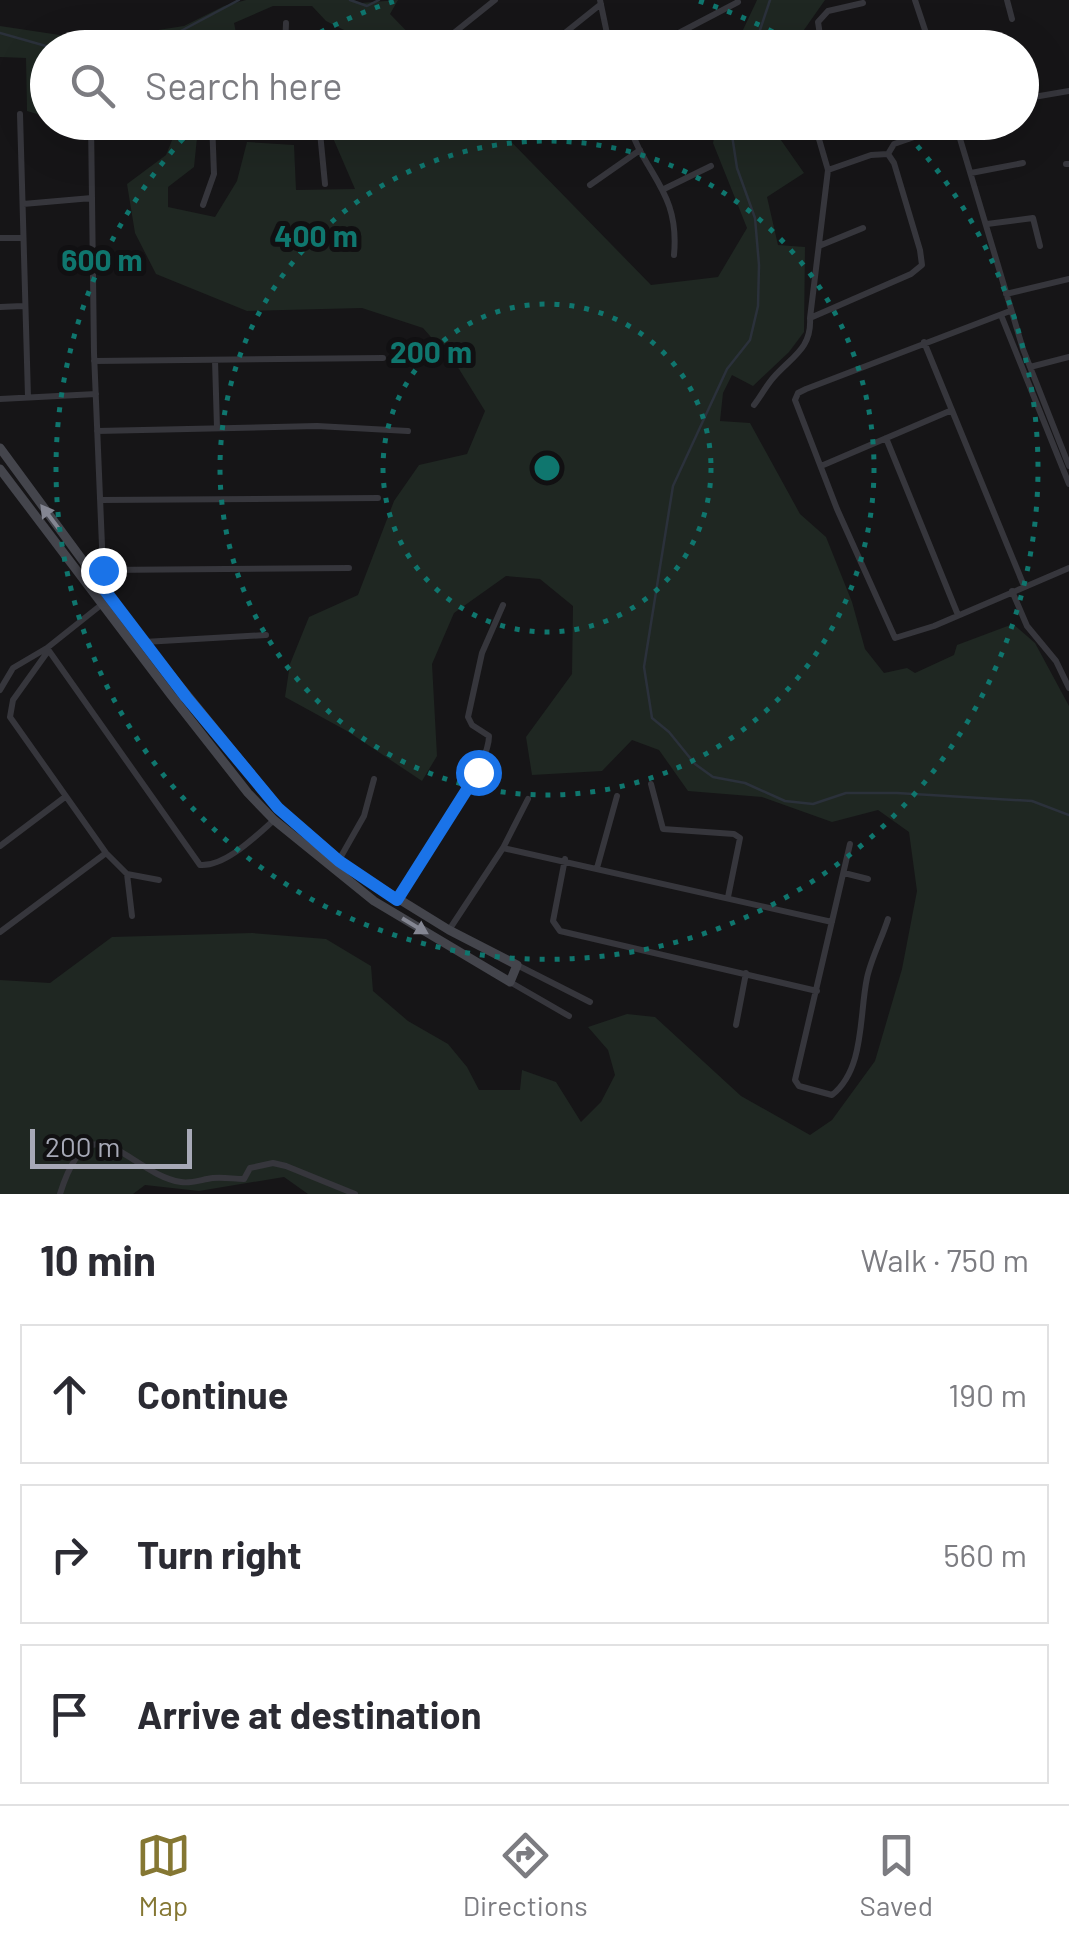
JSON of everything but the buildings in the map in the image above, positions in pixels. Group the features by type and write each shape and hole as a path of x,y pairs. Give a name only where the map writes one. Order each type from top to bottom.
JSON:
{"street":[{"path":"458,30 495,0"},
{"path":"915,0 926,30"},
{"path":"1007,0 1012,18"},
{"path":"567,30 600,2 606,30"},
{"path":"684,30 738,2"},
{"path":"819,30 818,22 828,12 864,3"},
{"path":"286,23 286,30"},
{"path":"1039,97 1069,91"},
{"path":"20,114 28,397"},
{"path":"92,140 100,500 98,573"},
{"path":"203,205 214,174 213,140"},
{"path":"320,140 324,184"},
{"path":"634,140 664,189 676,230 674,255"},
{"path":"754,405 773,378 805,348 811,329 828,170 819,140"},
{"path":"888,154 894,144 906,140"},
{"path":"960,140 1010,311 1069,466"},
{"path":"590,184 640,150"},
{"path":"828,170 871,155 888,154"},
{"path":"810,318 922,266 888,154"},
{"path":"972,173 1022,162"},
{"path":"664,189 711,166"},
{"path":"23,204 92,198"},
{"path":"987,224 1034,218 1040,246"},
{"path":"818,246 863,228"},
{"path":"0,238 23,238"},
{"path":"1006,294 1069,279"},
{"path":"0,307 23,306"},
{"path":"1010,311 798,393 795,400 895,638 1069,568"},
{"path":"1001,315 1064,454 1069,484"},
{"path":"924,342 1024,586"},
{"path":"94,361 382,358"},
{"path":"1030,368 1069,358"},
{"path":"216,360 216,428"},
{"path":"0,399 96,394"},
{"path":"821,466 952,410"},
{"path":"97,431 317,426 408,430"},
{"path":"886,438 958,615"},
{"path":"0,448 98,573 126,629 221,760 274,820 374,900 569,1016"},
{"path":"0,468 101,606 144,642 268,796 339,861 448,930 590,1002"},
{"path":"100,500 378,498"},
{"path":"98,573 348,568"},
{"path":"1012,591 1027,626 1056,661 1069,688"},
{"path":"397,900 478,772 489,745 489,736 468,718 482,653 504,605"},
{"path":"0,690 13,668 47,648 101,606"},
{"path":"144,642 266,635"},
{"path":"47,648 9,712 12,722 106,853 127,874 159,880"},
{"path":"47,648 200,865 212,865 274,820"},
{"path":"0,662 13,668"},
{"path":"339,861 364,816 374,780"},
{"path":"651,784 663,829 734,834 740,838 728,897"},
{"path":"597,868 617,796"},
{"path":"0,846 66,797"},
{"path":"448,930 504,848 528,799"},
{"path":"850,844 796,1082 832,1095 844,1080 856,1053 867,976 888,919"},
{"path":"504,848 832,922"},
{"path":"0,932 106,853"},
{"path":"565,859 554,921 560,930 817,992"},
{"path":"127,874 132,916"},
{"path":"844,874 868,879"},
{"path":"510,982 517,966"},
{"path":"736,1025 746,973"},
{"path":"60,1194 80,1152 98,1145 117,1148 179,1182 244,1179 250,1168 273,1163 355,1194"}],"shaded area":[{"path":"246,0 398,0 390,14 406,30 344,30 326,21 312,6 273,6 234,23 235,30 158,30 184,26"},
{"path":"757,0 825,0 804,30 743,30"},
{"path":"0,26 30,31 30,112 26,58 0,57"},
{"path":"172,140 197,140 194,167 168,187 168,207 215,217 237,181 247,142 294,145 296,190 355,189 334,140 510,140 651,285 718,277 747,228 714,140 781,140 804,173 767,197 778,245 805,247 804,332 753,386 732,375 723,393 720,421 750,423 800,514 826,537 852,602 865,649 884,673 907,668 915,673 954,655 957,645 1013,624 1035,643 1069,706 1069,1194 308,1194 284,1177 199,1191 145,1185 133,1194 0,1194 0,980 50,983 112,937 252,933 326,939 371,966 373,991 408,1021 448,1044 479,1090 520,1090 522,1070 556,1082 581,1122 601,1102 615,1075 608,1050 588,1027 627,1014 655,1017 741,1096 810,1135 832,1120 875,1061 902,969 917,891 909,832 878,810 832,822 762,797 688,791 659,750 632,740 602,771 532,775 526,737 572,674 573,606 540,579 506,576 454,613 432,664 437,756 422,781 347,731 285,697 290,664 309,617 358,595 394,501 419,465 467,454 485,411 459,369 423,328 362,308 247,311 156,274 135,233 127,184 166,155"}],"waterway":[{"path":"183,30 239,0"},
{"path":"350,0 367,6 379,0"},
{"path":"760,30 770,0"},
{"path":"0,33 30,41"},
{"path":"733,140 737,168 755,218 758,306 750,340 727,369 673,486 644,667 652,718 695,764 713,777 745,783 785,801 813,804 846,793 897,793 1032,801 1069,815"}],"route":[{"path":"103,570 94,576 186,697 278,808 350,870 397,900 478,772"}]}
